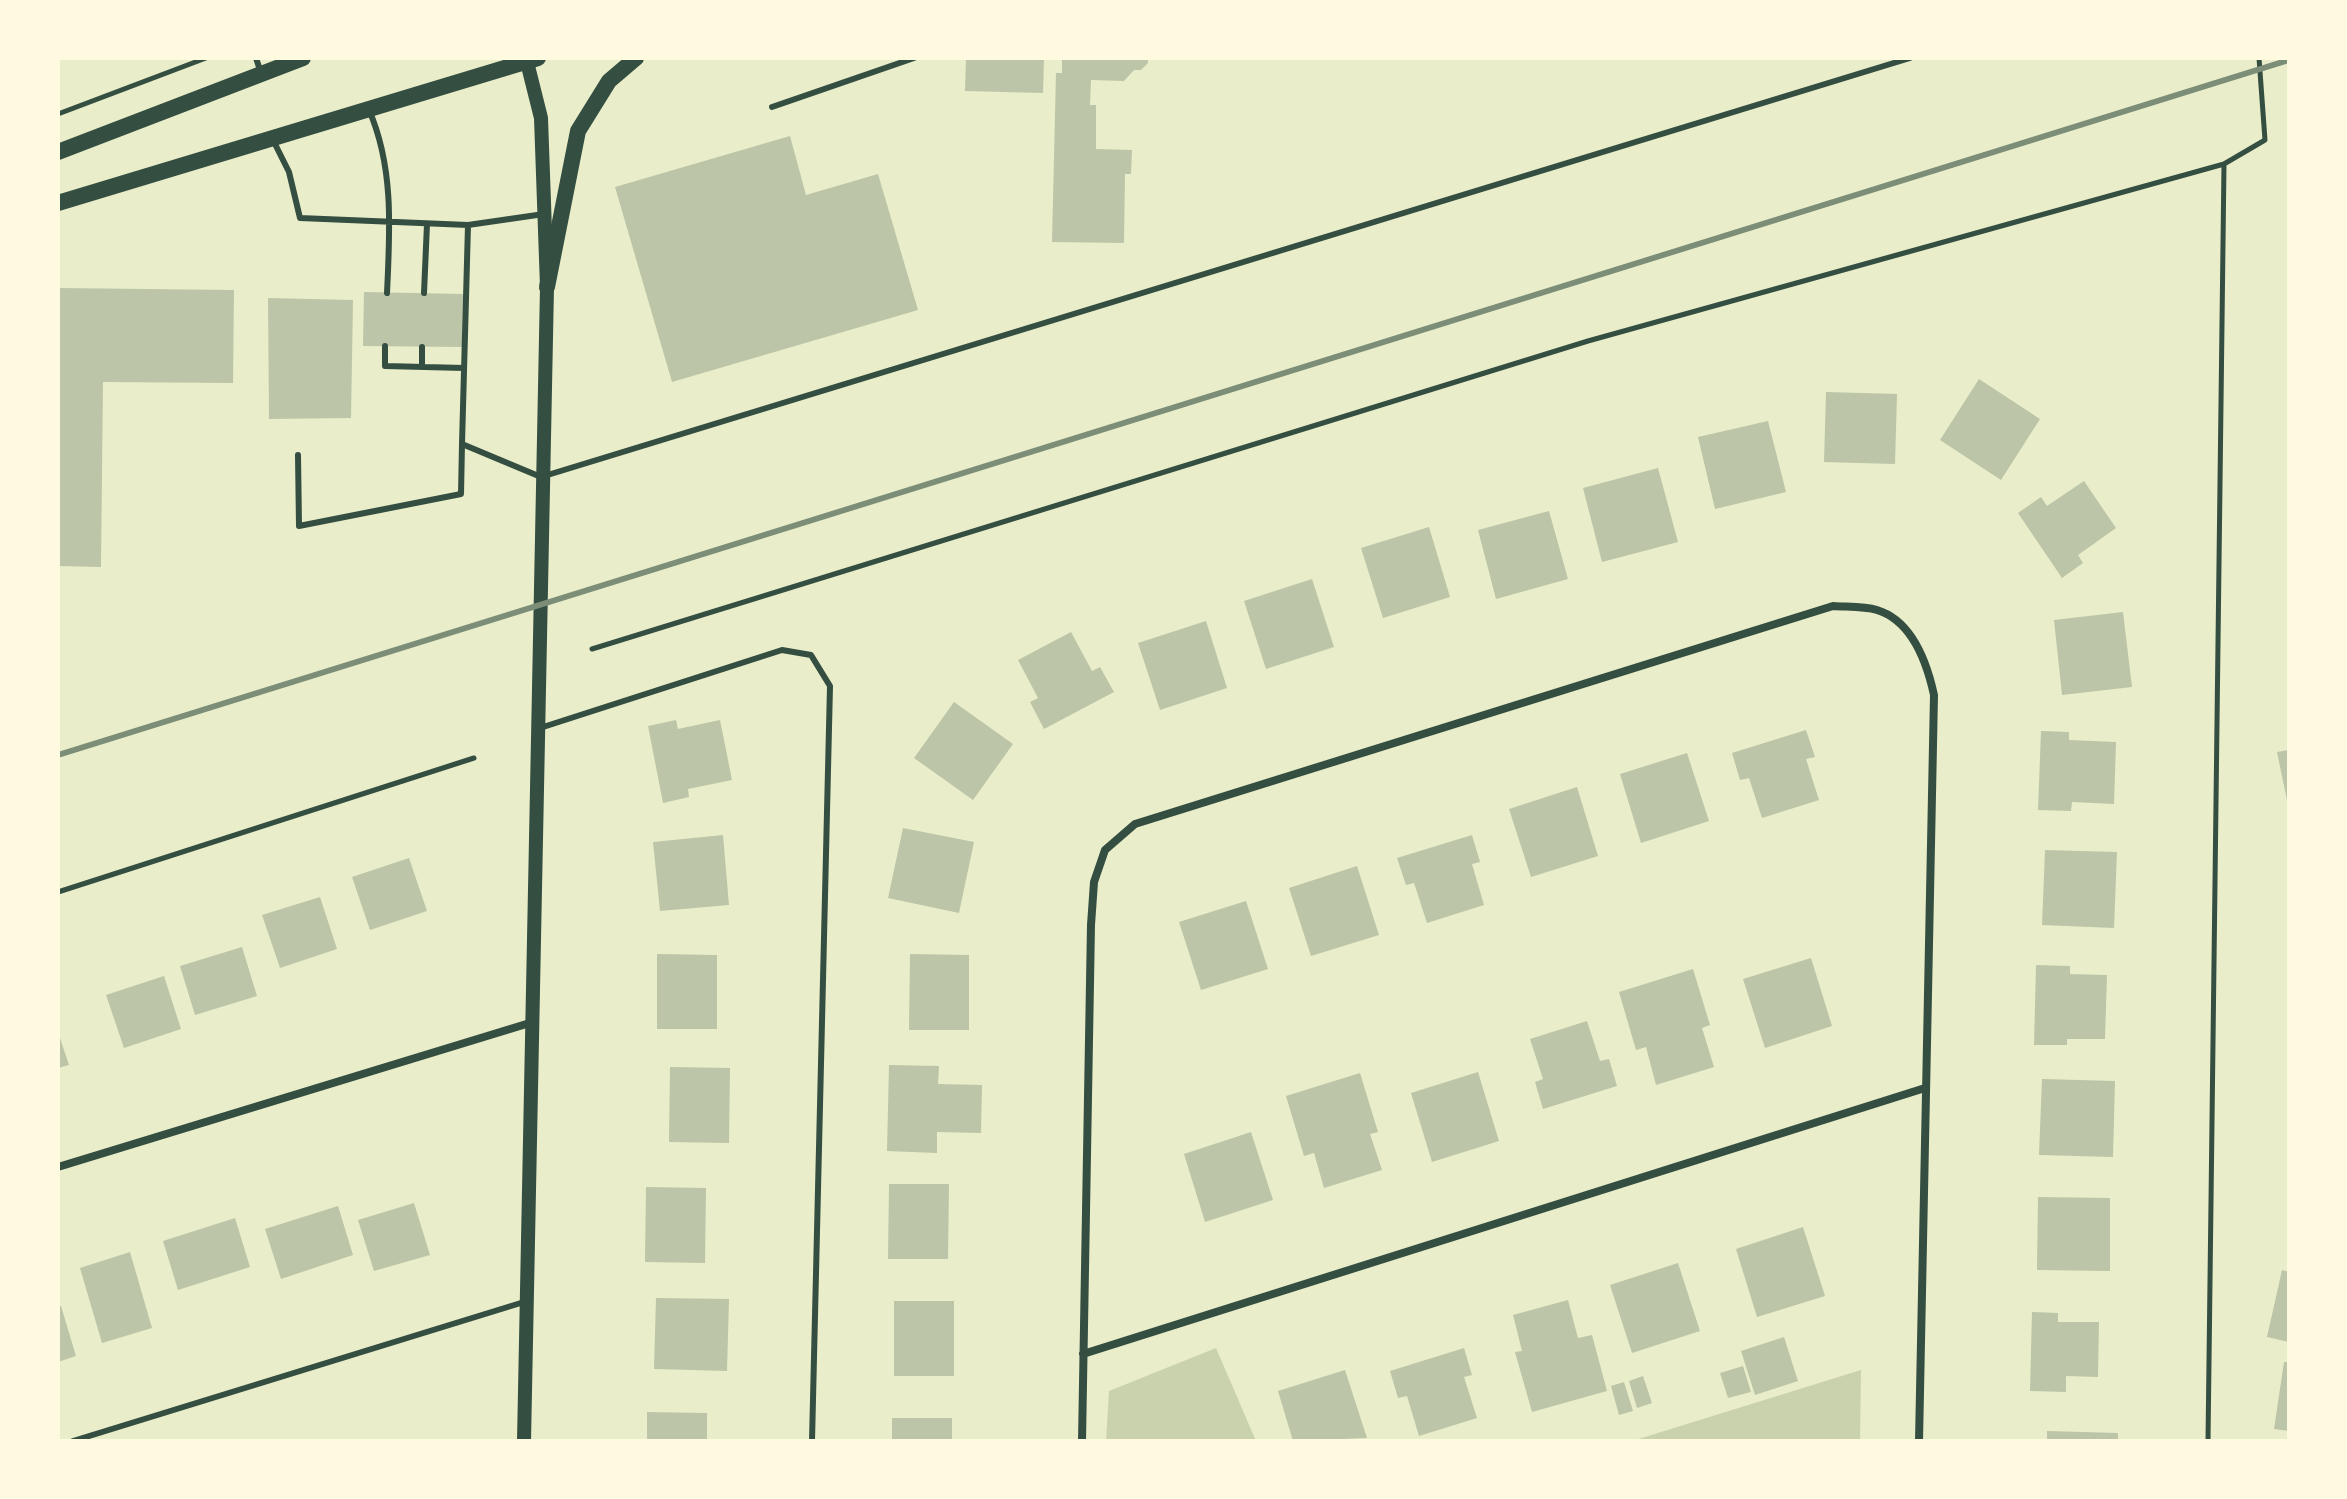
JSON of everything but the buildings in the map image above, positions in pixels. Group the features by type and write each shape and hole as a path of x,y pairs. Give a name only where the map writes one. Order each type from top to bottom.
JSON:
{"main road":[{"path":"58,152 259,65 303,58"},
{"path":"547,287 578,131 609,81 636,58"},
{"path":"58,203 531,59"}],"street":[{"path":"524,1441 547,287 541,118 531,59"},
{"path":"1082,1441 1091,925 1094,882 1105,850 1135,824 1833,606 1879,610 1909,633 1926,659 1934,695 1919,1441"},
{"path":"58,1167 533,1022"},
{"path":"1083,1354 1925,1088"}],"lane":[{"path":"772,107 914,58"},
{"path":"462,444 541,477 1910,58"},
{"path":"369,110 383,143 390,222 387,293"},
{"path":"273,138 289,172 300,218 468,225 544,214"},
{"path":"424,293 427,224"},
{"path":"298,455 299,526 461,494 468,225"},
{"path":"385,346 385,366 464,368"},
{"path":"422,347 422,367"},
{"path":"537,729 782,650 811,655 830,686 812,1441"},
{"path":"73,1441 528,1300"}],"path":[{"path":"58,114 206,58"},
{"path":"592,649 1588,341 2224,164 2265,140 2259,58"},
{"path":"2208,1441 2224,164"},
{"path":"58,892 474,758"}],"green space":[{"path":"1216,1348 1256,1441 1106,1441 1109,1391"},
{"path":"1861,1370 1860,1441 1632,1441"}],"railway":[{"path":"58,755 2289,60"}]}
